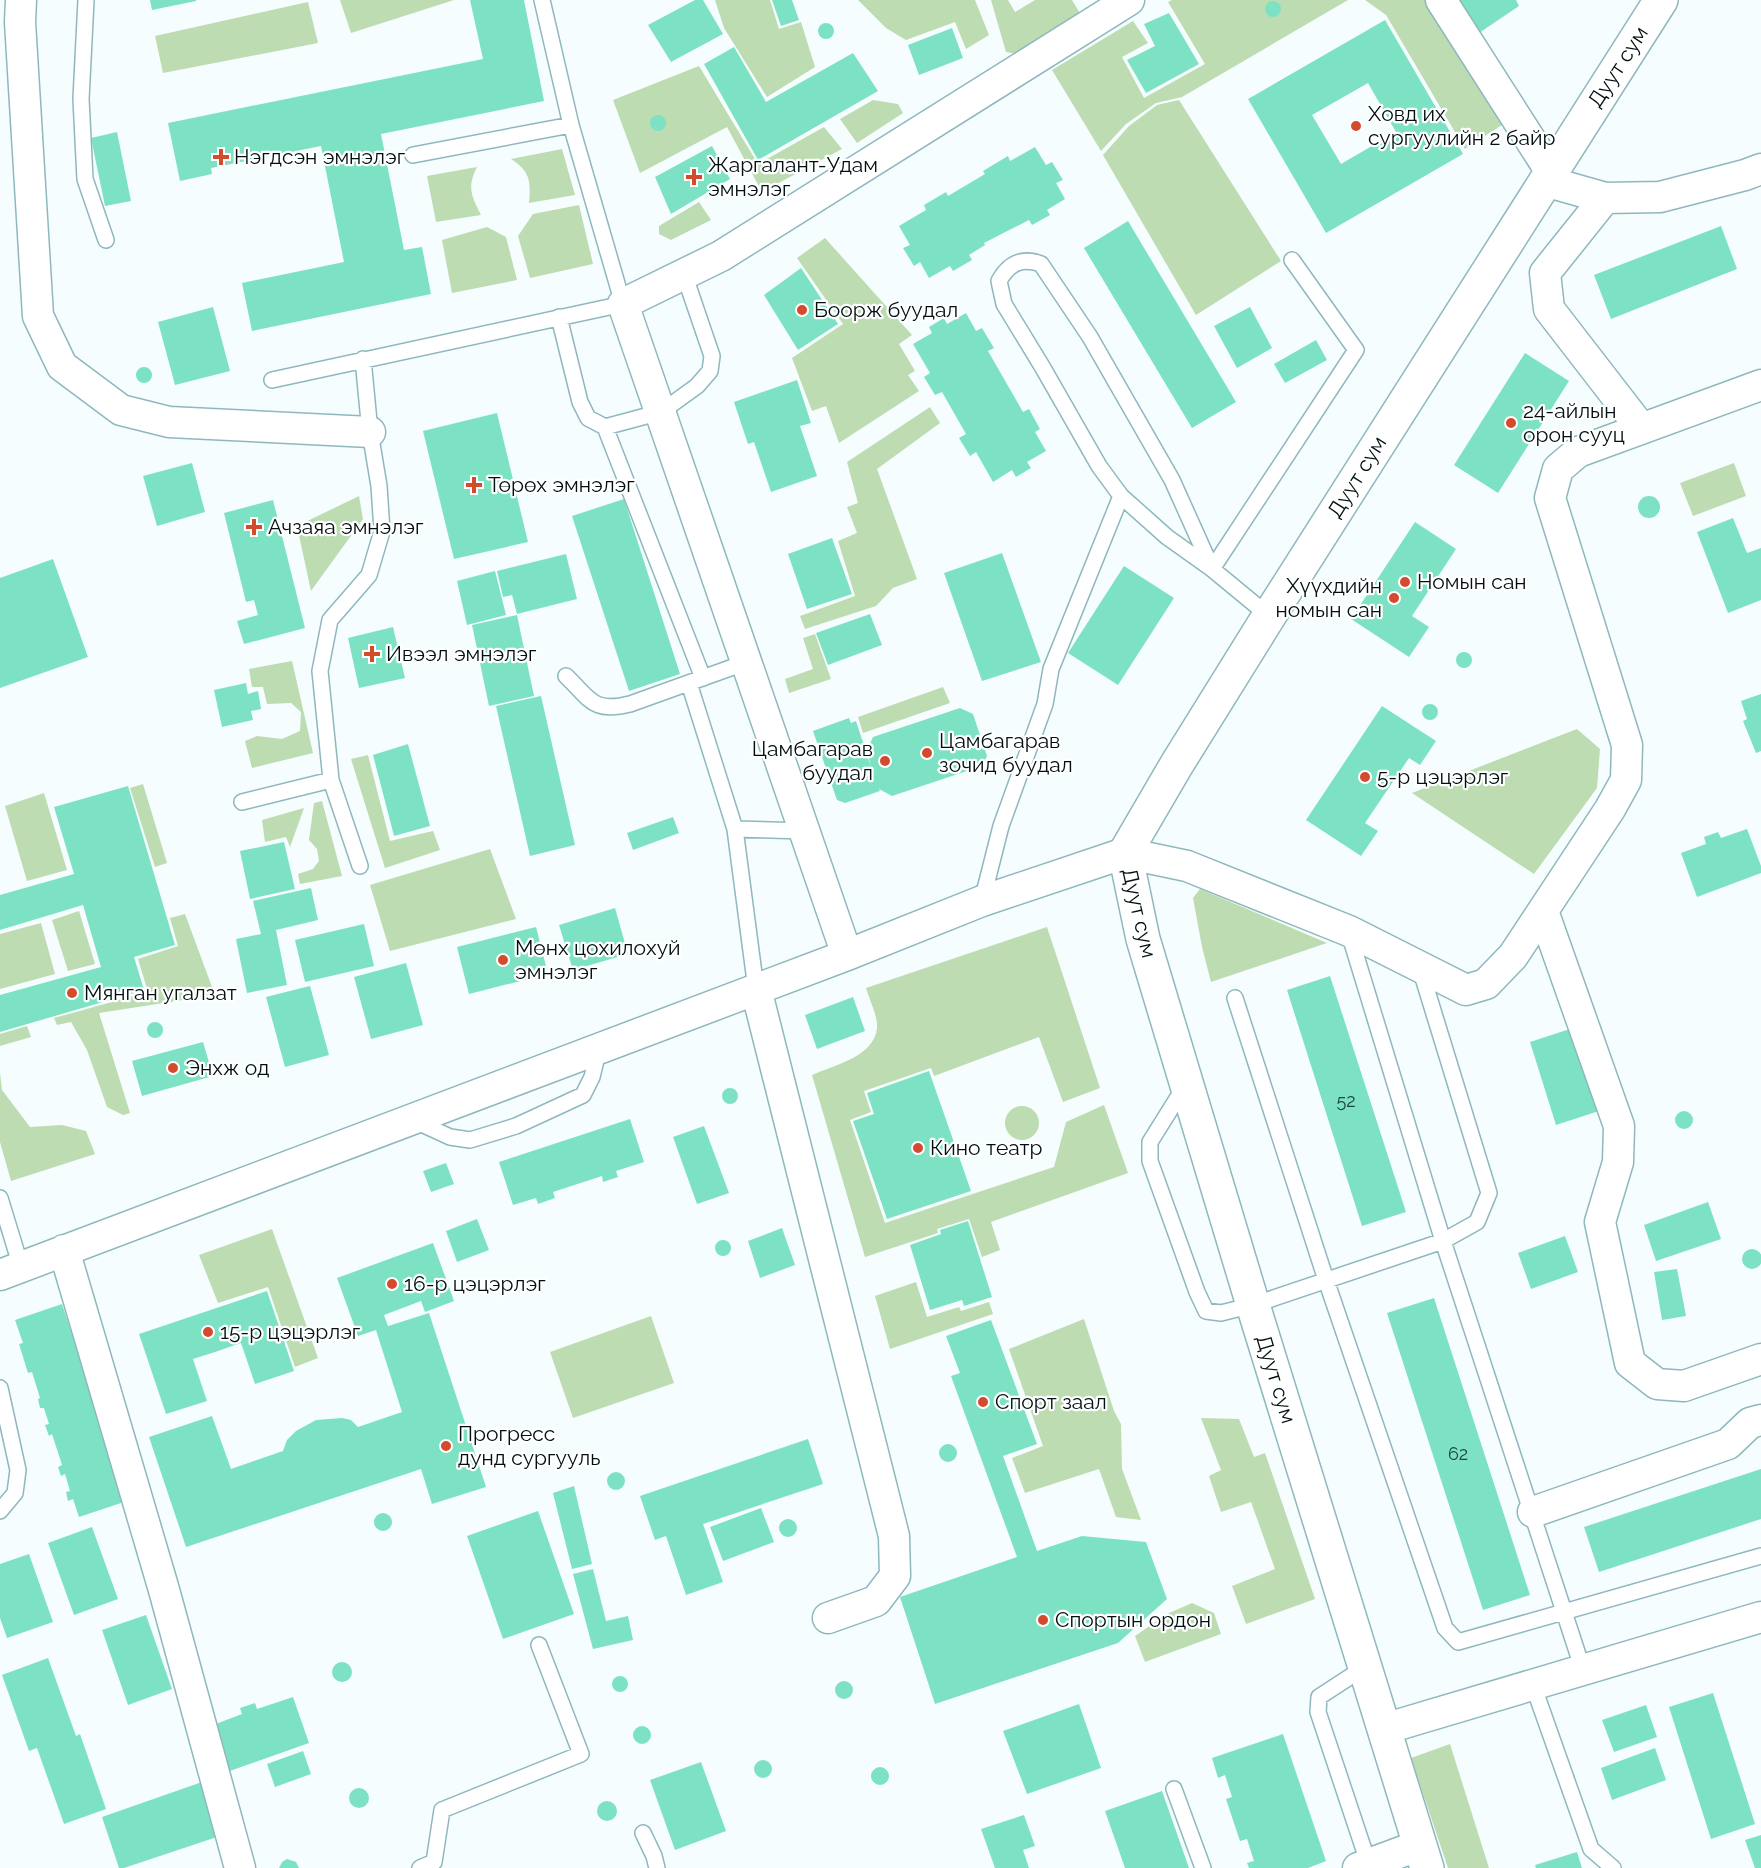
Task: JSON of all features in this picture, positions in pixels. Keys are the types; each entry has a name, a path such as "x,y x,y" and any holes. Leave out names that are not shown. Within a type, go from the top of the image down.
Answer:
{"main road":[{"name":"Дуут сум","path":"1424,1856 1186,1084 1143,939 1125,853 1269,616 1661,0"}],"street":[{"path":"21,0 20,22 38,316 62,366 121,410 169,422 370,432"},
{"path":"847,955 623,304 721,256 1129,0"},
{"path":"1441,0 1548,176 1605,198 1660,197 1761,169"},
{"path":"1605,198 1545,273 1549,309 1641,428"},
{"path":"10,1271 847,955 982,901 1125,853 1187,866 1349,931 1466,990 1486,984 1513,956 1610,809 1626,780 1627,745 1550,498 1558,470 1578,452 1761,385"},
{"path":"1543,912 1619,1126 1618,1162 1600,1222 1630,1363 1657,1384 1684,1386 1761,1359"},
{"path":"756,989 894,1536 895,1576 876,1601 828,1618"},
{"path":"64,1250 164,1590 240,1868"},
{"path":"1533,1512 1728,1444 1750,1423 1761,1420"},
{"path":"1384,1729 1761,1617"},
{"path":"1366,1867 1424,1856"}],"lane":[{"path":"86,0 81,99 85,179 106,240"},
{"path":"272,380 623,304 571,125 542,0"},
{"path":"413,155 571,125"},
{"path":"1212,569 1172,480 1090,337 1041,264 1029,260 1015,262 1004,272 999,281 1004,304 1099,466 1121,496 1167,537 1212,569 1269,616"},
{"path":"1212,569 1356,350 1292,260"},
{"path":"605,427 661,412 697,386 710,371 712,356 684,273"},
{"path":"559,317 580,402 588,418 605,427 696,681 735,829 756,989"},
{"path":"360,866 332,780 320,670 330,620 369,575 382,531 379,486 370,432 363,359"},
{"path":"982,901 1001,826 1045,704 1052,669 1121,496"},
{"path":"566,676 596,705 611,708 747,662"},
{"path":"242,802 332,780"},
{"path":"735,829 805,831"},
{"path":"1349,931 1443,1241 1583,1670"},
{"path":"1186,1084 1150,1142 1150,1161 1206,1311 1221,1314 1253,1305 1443,1241 1477,1222 1489,1193 1420,968"},
{"path":"1235,998 1326,1280 1445,1628 1458,1642 1761,1556"},
{"path":"410,1119 450,1137 470,1140 516,1126 583,1095 592,1077 599,1048"},
{"path":"0,1198 10,1271"},
{"path":"0,1388 18,1470 15,1493 0,1511"},
{"path":"420,1868 434,1862 442,1810 581,1754 539,1645"},
{"path":"1365,1667 1319,1697 1318,1712 1366,1867"},
{"path":"1533,1685 1591,1849 1613,1868"},
{"path":"1174,1789 1203,1868"},
{"path":"643,1833 657,1868"}],"green space":[{"path":"340,0 454,0 351,33"},
{"path":"715,0 770,0 779,29 801,22 815,67 767,97 724,28"},
{"path":"858,0 975,0 989,35 966,49 955,22 906,40 886,28"},
{"path":"991,0 1008,0 1015,12 1035,0 1072,0 1081,15 1017,54 1006,52"},
{"path":"1172,0 1348,0 1182,97 1156,103 1126,124 1101,151 1052,70 1133,21 1148,43 1122,57 1144,98 1205,64 1168,2"},
{"path":"1365,0 1448,0 1519,114 1465,149 1386,15"},
{"path":"308,2 318,43 163,73 155,36"},
{"path":"699,66 758,164 824,127 842,149 762,192 727,127 640,173 613,100"},
{"path":"873,100 898,104 903,113 857,143 840,119"},
{"path":"1179,100 1281,261 1196,315 1103,155 1129,126 1157,105"},
{"path":"562,149 575,195 529,203 530,189 526,172 511,159"},
{"path":"477,167 471,186 481,215 436,222 427,176"},
{"path":"699,202 711,220 671,240 659,234 659,226"},
{"path":"579,205 593,264 530,278 518,236 533,214"},
{"path":"487,227 506,237 517,280 452,293 442,240"},
{"path":"825,238 912,335 899,344 915,371 908,375 919,391 839,443 826,406 812,411 792,358 843,324 797,258"},
{"path":"930,407 940,423 877,469 917,579 893,588 876,606 805,629 800,616 855,596 838,541 857,533 847,507 858,503 847,462"},
{"path":"1734,463 1746,496 1693,516 1680,483"},
{"path":"359,496 363,519 311,591 297,526"},
{"path":"815,634 831,679 789,693 785,679 813,669 803,638"},
{"path":"292,661 313,753 252,768 245,741 257,736 282,739 300,731 301,712 291,703 267,704 263,687 252,687 249,669"},
{"path":"943,687 950,703 863,733 858,717"},
{"path":"1577,729 1600,749 1597,788 1534,874 1412,793"},
{"path":"368,755 390,841 433,831 440,850 385,868 351,759"},
{"path":"143,784 167,863 155,867 130,788"},
{"path":"44,793 67,870 27,881 5,806"},
{"path":"322,801 342,876 300,884 298,874 313,869 319,861 317,849 309,840 314,803"},
{"path":"304,808 290,847 286,837 265,842 262,820"},
{"path":"490,849 516,919 390,951 370,885"},
{"path":"1200,889 1327,943 1211,982 1193,898"},
{"path":"79,911 95,964 68,971 52,920"},
{"path":"185,914 215,995 99,1013 130,1113 123,1115 107,1107 87,1050 71,1022 57,1025 54,1018 148,992 138,959 178,946 170,918"},
{"path":"41,923 55,974 0,989 0,934"},
{"path":"1047,927 1100,1088 1063,1102 1039,1037 934,1076 931,1068 864,1091 871,1112 850,1120 885,1223 1054,1167 1066,1122 1104,1105 1128,1173 991,1222 1000,1250 982,1257 969,1219 937,1229 938,1233 865,1257 812,1075 852,1059 869,1046 874,1038 877,1028 876,1018 866,988"},
{"path":"27,1026 31,1037 0,1046 0,1034"},
{"path":"0,1073 2,1090 30,1127 62,1125 86,1131 95,1154 11,1181 0,1142"},
{"path":"1022,1106 1034,1111 1039,1123 1034,1135 1022,1140 1010,1135 1005,1123 1010,1111"},
{"path":"272,1229 318,1358 295,1367 268,1287 218,1303 199,1255"},
{"path":"916,1282 927,1317 959,1307 961,1311 989,1302 993,1314 890,1349 875,1296"},
{"path":"651,1316 674,1383 573,1418 550,1352"},
{"path":"1084,1319 1114,1411 1121,1424 1122,1469 1141,1520 1116,1517 1099,1469 1025,1493 1012,1458 1043,1446 1009,1349"},
{"path":"1201,1418 1239,1419 1254,1457 1265,1453 1315,1599 1246,1624 1232,1586 1275,1569 1251,1502 1221,1512 1209,1476 1221,1470"},
{"path":"1192,1603 1214,1613 1221,1634 1145,1662 1135,1636 1167,1614"},
{"path":"1450,1744 1489,1868 1448,1868 1411,1758"}],"building":[{"path":"150,0 196,0 196,1 152,10"},
{"name":"Нэгдсэн эмнэлэг","path":"470,0 524,0 544,101 381,134 404,250 422,247 431,294 252,331 242,283 344,262 321,146 211,168 212,174 180,181 168,123 483,59"},
{"path":"695,0 703,0 723,34 671,62 648,25"},
{"path":"772,0 792,0 799,20 781,26"},
{"path":"1460,0 1516,0 1519,6 1479,33"},
{"path":"1273,1 1279,3 1281,9 1279,15 1273,17 1267,15 1265,9 1267,3"},
{"path":"1169,13 1199,64 1146,93 1127,60 1155,46 1144,24"},
{"name":"Ховд их сургуулийн 2 байр","path":"1385,20 1463,154 1326,233 1248,99","holes":["1368,83 1396,132 1341,164 1312,115"]},
{"path":"826,23 832,25 834,31 832,37 826,39 820,37 818,31 820,25"},
{"path":"952,28 963,58 919,75 908,45"},
{"path":"734,47 766,102 853,53 878,91 758,160 704,64"},
{"path":"658,115 664,117 666,123 664,129 658,131 652,129 650,123 652,117"},
{"path":"117,132 131,201 105,206 91,138"},
{"path":"712,146 730,179 671,214 655,177"},
{"path":"1035,147 1046,165 1052,162 1063,180 1056,183 1065,199 1047,210 1050,215 1032,225 1029,220 984,243 985,245 969,255 972,260 953,271 950,266 929,278 920,262 914,266 903,248 910,245 899,226 926,210 924,205 946,192 948,196 985,174 983,171 1008,156 1010,161"},
{"path":"1128,221 1236,402 1192,428 1084,248"},
{"path":"1721,226 1737,269 1611,319 1594,275"},
{"path":"801,268 838,324 798,350 764,295"},
{"path":"213,307 230,371 175,385 158,322"},
{"path":"1250,307 1272,348 1237,368 1214,326"},
{"path":"966,313 976,331 982,328 994,348 988,351 1023,412 1029,409 1040,429 1035,432 1046,451 1027,462 1031,468 1016,477 1012,470 993,482 976,452 970,456 959,438 966,434 942,392 935,395 924,377 930,373 913,344 932,333 929,327 944,318 947,324"},
{"path":"1316,340 1327,360 1285,383 1274,364"},
{"name":"24-айлын орон сууц","path":"1525,353 1569,381 1498,493 1454,465"},
{"path":"144,367 150,369 152,375 150,381 144,383 138,381 136,375 138,369"},
{"path":"797,380 811,423 800,426 817,476 771,492 754,442 748,444 734,402"},
{"path":"497,413 528,542 454,559 423,431"},
{"path":"192,463 205,512 157,526 143,476"},
{"path":"1649,496 1657,499 1660,507 1657,515 1649,518 1641,515 1638,507 1641,499"},
{"path":"624,499 680,674 629,691 572,516"},
{"path":"273,500 305,628 244,644 237,621 258,615 254,600 246,602 224,513"},
{"path":"1733,518 1747,553 1761,548 1761,600 1728,613 1697,532"},
{"name":"Номын сан","path":"1415,522 1456,549 1412,616 1429,627 1409,657 1351,619"},
{"path":"832,538 852,594 807,609 788,554"},
{"path":"1002,553 1041,662 982,681 944,573"},
{"path":"566,554 577,599 517,614 512,595 503,597 497,571"},
{"path":"53,559 88,657 0,688 0,578"},
{"path":"1124,566 1174,598 1118,685 1068,653"},
{"path":"495,571 506,615 467,625 457,581"},
{"path":"870,614 882,645 828,665 816,633"},
{"path":"517,615 534,696 489,706 472,625"},
{"path":"393,627 405,678 359,688 348,638"},
{"path":"1464,652 1470,654 1472,660 1470,666 1464,668 1458,666 1456,660 1458,654"},
{"path":"246,683 248,694 258,691 261,709 251,711 253,720 222,727 214,690"},
{"path":"1761,694 1761,751 1756,753 1743,721 1747,719 1741,701"},
{"path":"541,696 575,845 530,856 496,706"},
{"path":"1430,704 1436,706 1438,712 1436,718 1430,720 1424,718 1422,712 1424,706"},
{"name":"5-р цэцэрлэг","path":"1382,706 1436,741 1420,765 1409,758 1365,823 1378,831 1361,856 1306,820"},
{"name":"Цамбагарав зочид буудал","path":"960,708 973,714 987,756 982,766 892,796 879,789 880,791 845,803 837,800 813,731 849,718 851,723 856,721 871,767 867,750 873,737"},
{"path":"408,744 430,826 394,836 373,755"},
{"path":"128,786 175,945 134,957 144,990 0,1032 0,995 101,967 83,905 0,930 0,895 74,874 54,807"},
{"path":"673,817 679,833 633,850 627,833"},
{"path":"1747,829 1761,866 1761,873 1697,897 1681,853 1706,844 1704,837 1718,832 1721,838"},
{"path":"284,842 295,889 250,899 240,851"},
{"path":"311,888 318,920 276,930 287,985 247,993 236,939 261,934 253,901"},
{"path":"615,908 628,954 573,970 559,925"},
{"path":"364,924 374,966 305,982 295,940"},
{"name":"Мөнх цохилохуй эмнэлэг","path":"536,927 548,974 469,994 457,947"},
{"path":"406,963 423,1025 371,1039 354,977"},
{"path":"1330,976 1406,1212 1362,1226 1287,990"},
{"path":"310,986 329,1055 285,1067 266,997"},
{"path":"853,997 865,1031 817,1049 805,1015"},
{"path":"155,1022 161,1024 163,1030 161,1036 155,1038 149,1036 147,1030 149,1024"},
{"path":"1573,1028 1599,1111 1556,1125 1530,1042"},
{"name":"Энхж од","path":"203,1042 213,1076 142,1096 132,1061"},
{"path":"929,1071 971,1191 887,1219 853,1121 874,1114 867,1093"},
{"path":"730,1088 736,1090 738,1096 736,1102 730,1104 724,1102 722,1096 724,1090"},
{"path":"1684,1111 1690,1114 1693,1120 1690,1126 1684,1129 1678,1126 1675,1120 1678,1114"},
{"path":"630,1119 644,1162 616,1171 618,1177 603,1182 602,1176 553,1192 555,1198 538,1204 536,1198 513,1205 499,1162"},
{"path":"704,1126 729,1193 697,1204 673,1137"},
{"path":"446,1163 454,1184 431,1192 423,1171"},
{"path":"1708,1202 1721,1239 1656,1261 1644,1225"},
{"path":"477,1219 489,1250 457,1262 446,1231"},
{"path":"968,1221 992,1297 964,1306 962,1300 930,1310 910,1245 941,1234 940,1230"},
{"path":"782,1228 795,1265 760,1278 748,1241"},
{"path":"1565,1236 1578,1272 1531,1289 1518,1253"},
{"path":"723,1240 731,1248 723,1256 715,1248"},
{"path":"433,1243 454,1301 425,1312 421,1301 384,1315 388,1326 382,1328 429,1313 486,1487 432,1504 421,1469 186,1547 149,1437 212,1416 231,1469 283,1451 287,1440 296,1431 316,1420 342,1418 351,1420 358,1427 402,1412 376,1330 358,1336 337,1278"},
{"path":"1748,1249 1756,1249 1762,1255 1762,1263 1756,1269 1748,1269 1742,1263 1742,1255"},
{"path":"1677,1269 1686,1316 1662,1320 1654,1272"},
{"path":"267,1291 294,1371 255,1384 241,1343 193,1359 207,1401 166,1414 139,1334"},
{"path":"1434,1298 1530,1595 1483,1610 1387,1313"},
{"path":"62,1304 127,1501 79,1517 73,1499 68,1501 66,1492 70,1491 65,1474 61,1476 58,1467 62,1465 52,1434 49,1436 45,1425 49,1424 44,1408 40,1408 38,1399 40,1398 32,1372 28,1373 19,1344 23,1343 15,1320"},
{"path":"991,1320 1037,1444 1003,1456 1037,1551 1082,1536 1146,1542 1167,1599 1118,1643 935,1704 900,1597 1017,1557 951,1376 960,1373 946,1336"},
{"path":"808,1439 823,1484 703,1524 723,1582 686,1595 666,1536 655,1540 640,1496"},
{"path":"948,1444 954,1447 957,1453 954,1459 948,1462 942,1459 939,1453 942,1447"},
{"path":"1761,1469 1761,1519 1599,1572 1584,1527"},
{"path":"616,1472 622,1475 625,1481 622,1487 616,1490 610,1487 607,1481 610,1475"},
{"path":"574,1486 592,1564 572,1569 553,1493"},
{"path":"761,1508 774,1542 723,1561 710,1527"},
{"path":"538,1511 574,1614 503,1639 467,1536"},
{"path":"383,1513 389,1516 392,1522 389,1528 383,1531 377,1528 374,1522 377,1516"},
{"path":"788,1519 794,1522 797,1528 794,1534 788,1537 782,1534 779,1528 782,1522"},
{"path":"92,1527 118,1599 74,1615 48,1543"},
{"path":"29,1554 53,1622 7,1638 0,1618 0,1564"},
{"path":"593,1569 606,1621 628,1616 633,1640 593,1649 573,1574"},
{"path":"146,1615 172,1689 128,1705 102,1630"},
{"path":"48,1658 76,1736 80,1734 106,1809 64,1824 37,1748 29,1751 2,1675"},
{"path":"342,1662 349,1665 352,1672 349,1679 342,1682 335,1679 332,1672 335,1665"},
{"path":"617,1676 623,1676 628,1684 626,1690 617,1692 612,1687 612,1681"},
{"path":"844,1681 850,1684 853,1690 850,1696 844,1699 838,1696 835,1690 838,1684"},
{"path":"1713,1693 1755,1824 1711,1839 1669,1707"},
{"path":"293,1697 309,1743 224,1773 208,1727 242,1714 240,1708 255,1703 257,1709"},
{"path":"1079,1704 1101,1768 1027,1794 1003,1731"},
{"path":"1646,1705 1657,1737 1614,1752 1602,1720"},
{"path":"642,1726 648,1729 651,1735 648,1741 642,1744 636,1741 633,1735 636,1729"},
{"path":"1283,1734 1326,1861 1308,1868 1249,1868 1247,1863 1254,1861 1247,1839 1240,1841 1226,1799 1232,1797 1225,1775 1218,1778 1212,1758"},
{"path":"1655,1748 1666,1780 1612,1800 1601,1768"},
{"path":"303,1751 311,1774 275,1787 267,1764"},
{"path":"763,1760 769,1763 772,1769 769,1775 763,1778 757,1775 754,1769 757,1763"},
{"path":"701,1762 726,1831 675,1850 650,1780"},
{"path":"880,1767 886,1770 889,1776 886,1782 880,1785 874,1782 871,1776 874,1770"},
{"path":"202,1782 220,1836 119,1868 102,1817"},
{"path":"359,1788 366,1791 369,1798 366,1805 359,1808 352,1805 349,1798 352,1791"},
{"path":"1162,1791 1189,1868 1125,1868 1105,1811"},
{"path":"607,1801 614,1804 617,1811 614,1818 607,1821 600,1818 597,1811 600,1804"},
{"path":"1024,1815 1035,1846 1023,1850 1029,1868 995,1868 981,1829"},
{"path":"1761,1835 1761,1868 1755,1868 1745,1840"},
{"path":"1577,1852 1582,1868 1536,1868 1535,1865"},
{"path":"287,1859 296,1862 299,1868 279,1868"}],"place":[{"name":"Ховд их сургуулийн 2 байр","path":"1356,126"},
{"name":"Нэгдсэн эмнэлэг","path":"221,157"},
{"name":"Жаргалант-Удам эмнэлэг","path":"694,177"},
{"name":"Боорж буудал","path":"802,310"},
{"name":"24-айлын орон сууц","path":"1511,423"},
{"name":"Төрөх эмнэлэг","path":"474,485"},
{"name":"Ачзаяа эмнэлэг","path":"254,527"},
{"name":"Номын сан","path":"1405,582"},
{"name":"Хүүхдийн номын сан","path":"1394,598"},
{"name":"Ивээл эмнэлэг","path":"372,654"},
{"name":"Цамбагарав зочид буудал","path":"927,753"},
{"name":"Цамбагарав буудал","path":"885,761"},
{"name":"5-р цэцэрлэг","path":"1365,777"},
{"name":"Мөнх цохилохуй эмнэлэг","path":"503,960"},
{"name":"Мянган угалзат","path":"72,993"},
{"name":"Энхж од","path":"173,1068"},
{"name":"Кино театр","path":"918,1148"},
{"name":"16-р цэцэрлэг","path":"392,1284"},
{"name":"15-р цэцэрлэг","path":"208,1332"},
{"name":"Спорт заал","path":"983,1402"},
{"name":"Прогресс дунд сургууль","path":"446,1446"},
{"name":"Спортын ордон","path":"1043,1620"}]}
